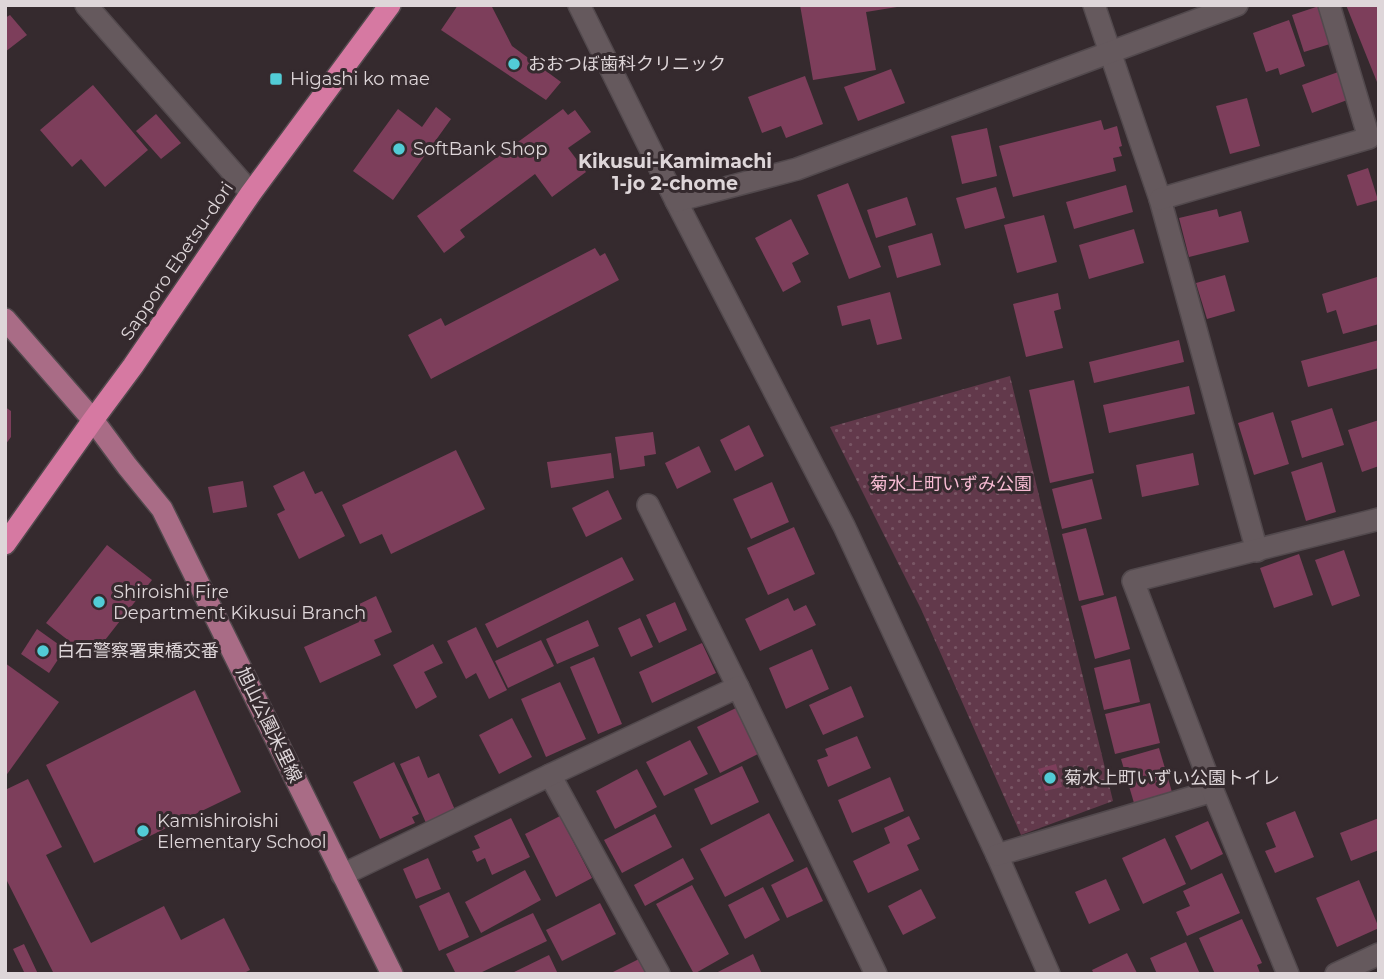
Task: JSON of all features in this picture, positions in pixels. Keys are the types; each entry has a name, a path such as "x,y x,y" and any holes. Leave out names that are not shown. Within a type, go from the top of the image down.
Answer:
{"highway":[{"name":"Sapporo Ebetsu-dori","path":"5,544 133,366 251,193 390,5"}],"main road":[{"name":"旭山公園米里線","path":"5,320 93,420 162,509 392,974"}],"street":[{"path":"86,5 251,193"},
{"path":"579,5 676,201 844,526 998,855 1049,974"},
{"path":"1094,5 1160,198 1257,551"},
{"path":"676,201 797,169 1237,5"},
{"path":"1160,198 1369,138 1329,5"},
{"path":"648,505 876,974"},
{"path":"1288,974 1213,791 1133,581 1379,519"},
{"path":"342,874 738,687"},
{"path":"550,775 659,974"},
{"path":"998,855 1213,791"},
{"path":"1336,974 1379,954"}],"green space":[{"name":"菊水上町いずみ公園","path":"1010,376 1113,801 1021,835 921,609 830,427"}],"building":[{"name":"おおつぼ歯科クリニック","path":"458,5 491,5 512,46 561,82 546,100 441,30"},
{"path":"800,5 897,5 866,12 876,70 813,80"},
{"path":"1346,5 1379,5 1379,87"},
{"path":"1319,6 1330,44 1304,52 1292,15"},
{"path":"10,15 27,35 5,52 5,18"},
{"path":"1289,20 1305,66 1280,75 1278,68 1266,72 1253,33"},
{"path":"891,69 905,103 858,121 844,87"},
{"path":"1341,71 1350,99 1312,113 1302,85"},
{"path":"805,76 823,124 786,138 781,126 762,133 748,97"},
{"path":"93,85 148,150 105,187 81,159 72,167 40,130"},
{"path":"1247,98 1260,146 1230,154 1216,106"},
{"name":"SoftBank Shop","path":"436,107 451,119 393,200 353,171 398,109 422,127"},
{"path":"563,109 568,115 575,110 591,132 568,148 586,172 552,197 535,174 460,230 465,237 444,253 417,216"},
{"path":"156,114 181,143 161,159 136,131"},
{"path":"1101,120 1104,130 1117,126 1122,156 1113,158 1116,171 1013,197 999,146"},
{"path":"987,128 997,176 962,184 951,136"},
{"path":"1368,168 1378,200 1357,206 1347,175"},
{"path":"848,183 881,267 849,279 817,195"},
{"path":"1126,185 1133,212 1074,229 1066,202"},
{"path":"996,187 1005,218 965,229 956,198"},
{"path":"907,197 916,225 876,238 867,210"},
{"path":"1217,209 1219,217 1241,211 1249,242 1189,257 1179,218"},
{"path":"1044,215 1057,262 1017,273 1004,225"},
{"path":"791,219 809,254 792,263 801,282 783,292 755,238"},
{"path":"1134,229 1144,263 1089,279 1079,245"},
{"path":"932,233 941,265 897,278 888,246"},
{"path":"595,248 600,256 605,253 619,280 431,379 408,335 441,318 445,326"},
{"path":"1225,275 1235,311 1207,319 1196,283"},
{"path":"1377,277 1379,324 1343,334 1336,310 1327,313 1322,294"},
{"path":"890,292 902,339 877,345 870,319 842,326 837,306"},
{"path":"1058,293 1061,309 1054,311 1063,348 1026,357 1013,304"},
{"path":"1179,340 1184,362 1094,383 1089,362"},
{"path":"1379,340 1379,368 1308,387 1301,361"},
{"path":"1074,380 1094,473 1050,483 1029,390"},
{"path":"1189,386 1195,414 1109,433 1103,405"},
{"path":"5,407 11,411 11,437 5,445"},
{"path":"1332,408 1344,445 1302,458 1291,421"},
{"path":"1273,412 1289,464 1254,475 1238,423"},
{"path":"1379,420 1379,466 1362,472 1348,430"},
{"path":"749,425 764,456 735,471 720,440"},
{"path":"653,432 656,454 644,456 645,466 620,470 615,437"},
{"path":"699,446 711,472 677,489 665,463"},
{"path":"456,450 485,509 391,554 382,534 360,544 342,505"},
{"path":"611,453 614,478 551,488 547,462"},
{"path":"1193,453 1199,485 1142,497 1136,465"},
{"path":"1322,462 1336,512 1306,521 1291,472"},
{"path":"304,471 315,494 322,491 345,536 299,559 277,514 285,510 273,486"},
{"path":"1092,479 1102,519 1062,529 1052,489"},
{"path":"243,481 247,507 213,513 208,487"},
{"path":"772,482 789,522 751,539 733,499"},
{"path":"608,490 622,519 586,537 572,508"},
{"path":"794,527 815,574 768,595 747,548"},
{"path":"1086,528 1104,595 1079,601 1062,534"},
{"name":"Shiroishi Fire Department Kikusui Branch","path":"107,545 152,580 91,658 46,623"},
{"path":"1344,550 1360,596 1332,606 1315,560"},
{"path":"1299,554 1313,595 1274,608 1260,568"},
{"path":"622,557 634,580 497,648 485,624"},
{"path":"376,596 392,632 374,640 381,655 320,683 304,647 359,622 353,607"},
{"path":"1116,596 1130,649 1095,659 1081,606"},
{"path":"788,598 794,611 806,605 816,625 760,651 745,619"},
{"path":"675,602 687,630 659,643 646,615"},
{"path":"640,618 653,647 631,657 618,628"},
{"path":"588,620 599,646 557,664 546,639"},
{"path":"476,627 507,690 489,699 476,673 466,679 447,641"},
{"name":"白石警察署東橋交番","path":"37,629 65,649 49,673 21,654"},
{"path":"541,640 554,666 508,688 495,661"},
{"path":"702,643 716,673 652,703 639,672"},
{"path":"433,644 443,663 424,672 437,697 416,709 393,665"},
{"path":"812,649 829,689 786,709 769,668"},
{"path":"594,657 622,724 598,734 570,667"},
{"path":"1130,659 1140,702 1104,710 1094,668"},
{"path":"5,663 59,702 5,777"},
{"path":"560,682 586,739 546,757 521,699"},
{"path":"851,686 864,717 823,735 809,705"},
{"path":"195,690 241,792 94,863 46,765"},
{"path":"1150,703 1160,743 1115,754 1105,714"},
{"path":"736,708 758,754 720,773 697,727"},
{"path":"512,718 532,757 499,774 479,735"},
{"path":"857,736 871,768 828,787 817,760 828,756 825,749"},
{"path":"690,740 708,774 664,796 646,762"},
{"path":"1159,748 1172,792 1134,803 1121,759"},
{"path":"419,756 428,778 439,773 455,810 426,823 400,764"},
{"path":"394,762 419,814 412,817 415,823 380,839 353,782"},
{"name":"菊水上町いずい公園トイレ","path":"1056,764 1062,787 1045,791 1038,769"},
{"path":"742,766 759,802 711,825 694,789"},
{"path":"637,769 657,807 615,829 596,791"},
{"path":"890,777 904,811 852,833 838,800"},
{"path":"28,779 62,847 46,855 91,943 164,906 181,940 224,918 250,970 242,974 54,974 5,877 5,790"},
{"path":"1295,811 1314,857 1275,873 1265,851 1276,847 1266,823"},
{"path":"769,813 794,861 725,897 700,849"},
{"path":"655,814 672,847 622,873 604,840"},
{"path":"560,816 592,878 556,897 525,834"},
{"path":"909,816 920,839 907,845 919,870 868,893 853,861 890,843 884,828"},
{"path":"511,818 530,857 492,875 485,858 477,862 472,851 480,848 474,836"},
{"path":"1379,818 1379,850 1351,861 1340,833"},
{"path":"1208,821 1223,854 1191,870 1175,836"},
{"path":"1165,838 1186,884 1143,904 1122,858"},
{"path":"428,858 441,889 416,899 403,869"},
{"path":"683,858 694,879 645,906 634,885"},
{"path":"807,867 823,901 787,918 771,885"},
{"path":"525,870 541,900 481,933 465,902"},
{"path":"1222,873 1240,913 1187,936 1176,912 1190,906 1183,891"},
{"path":"1106,879 1120,910 1089,924 1075,892"},
{"path":"1359,880 1379,928 1337,947 1316,898"},
{"path":"692,885 729,954 694,974 656,904"},
{"path":"763,887 780,920 745,939 728,905"},
{"path":"921,889 936,918 903,935 888,906"},
{"path":"449,892 469,937 439,951 419,906"},
{"path":"600,903 616,934 562,961 546,930"},
{"path":"533,913 547,941 478,974 456,974 446,954"},
{"path":"1242,919 1262,963 1257,965 1260,973 1215,974 1199,938"},
{"path":"1186,942 1200,974 1157,974 1150,958"},
{"path":"24,944 38,974 25,974 13,949"},
{"path":"1127,953 1137,973 1094,974 1092,970"},
{"path":"753,954 762,974 714,974"},
{"path":"549,955 558,974 510,974"},
{"path":"639,959 647,974 609,974"}],"place":[{"name":"おおつぼ歯科クリニック","path":"514,64"},
{"name":"Higashi ko mae","path":"276,79"},
{"name":"SoftBank Shop","path":"399,149"},
{"name":"Shiroishi Fire Department Kikusui Branch","path":"99,602"},
{"name":"白石警察署東橋交番","path":"43,651"},
{"name":"菊水上町いずい公園トイレ","path":"1050,778"},
{"name":"Kamishiroishi Elementary School","path":"143,831"}],"district":[{"name":"Kikusui-Kamimachi 1-jo 2-chome","path":"675,172"}]}
